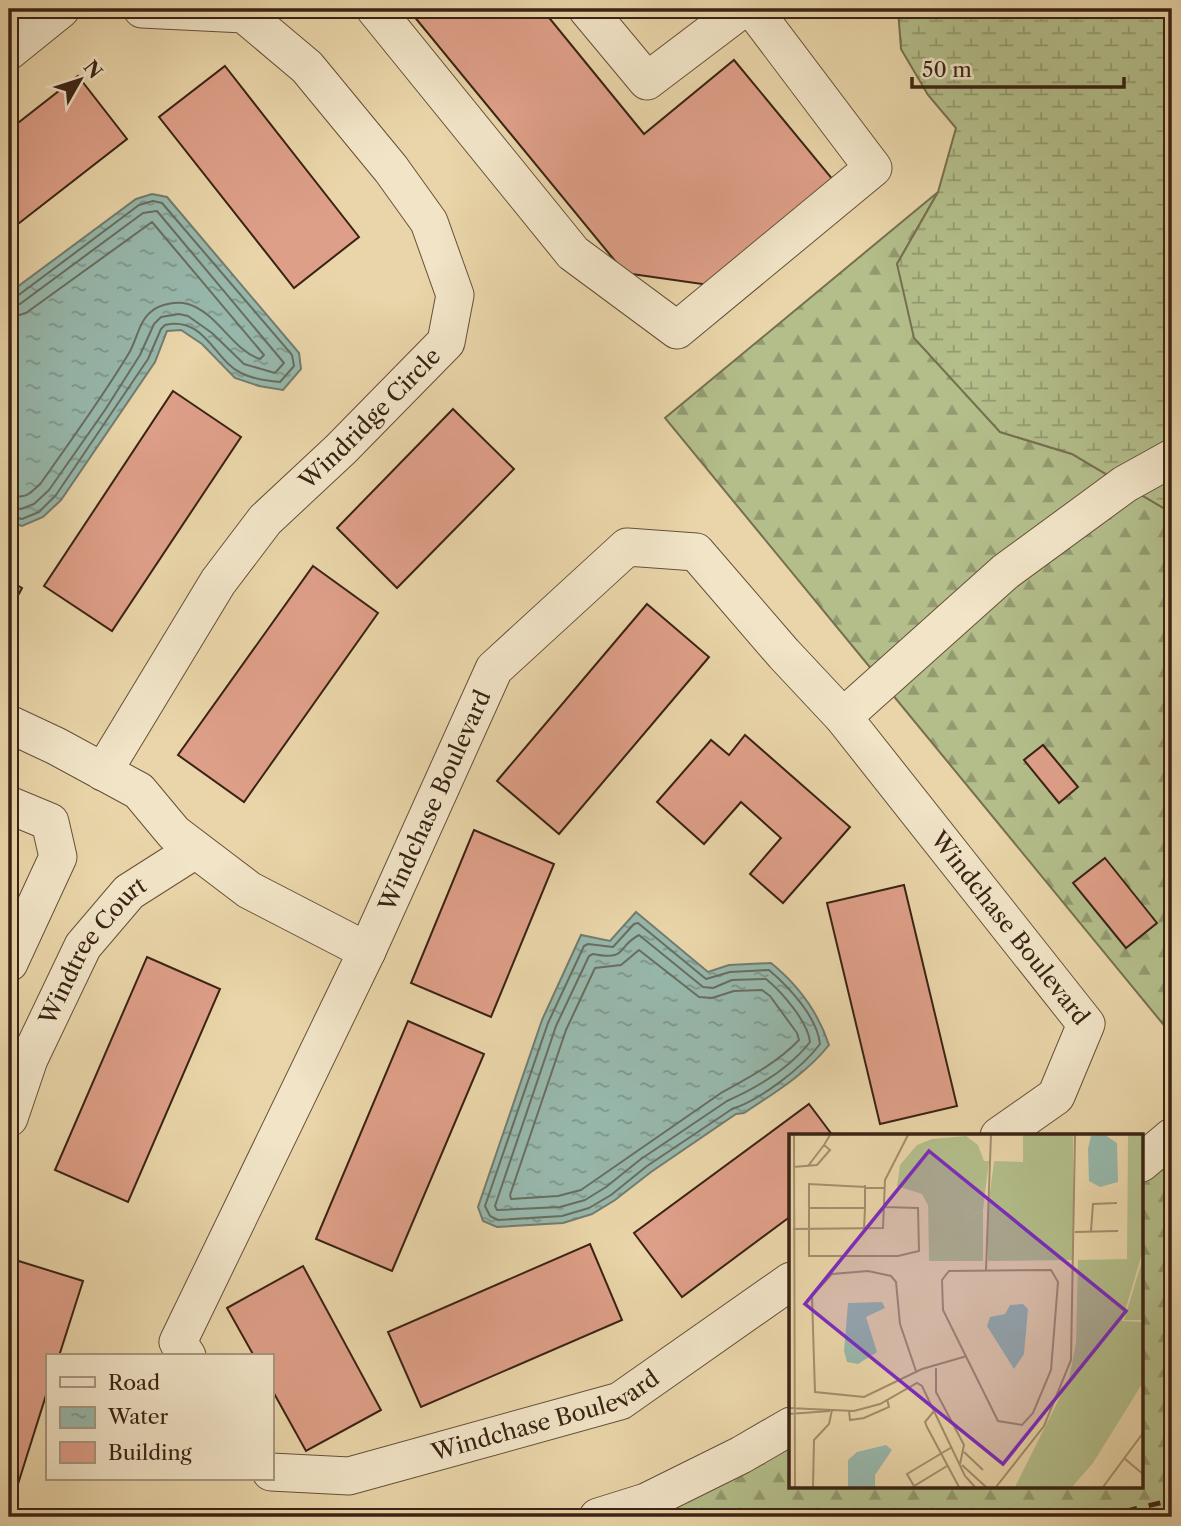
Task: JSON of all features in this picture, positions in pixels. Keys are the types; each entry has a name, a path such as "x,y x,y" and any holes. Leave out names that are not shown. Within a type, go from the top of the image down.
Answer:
{"street":[{"path":"9,51 61,9"},
{"name":"Windridge Circle","path":"103,772 218,582 265,520 341,449 446,342 455,295 429,222 391,169 307,68 244,14 142,9"},
{"path":"375,9 573,253 677,330 873,167 753,9"},
{"path":"587,9 647,81 742,9"},
{"path":"843,717 1005,572 1125,484 1172,458"},
{"name":"Windchase Boulevard","path":"186,1354 178,1342 367,951 494,669 627,547 696,552 784,654 843,717 1086,1024 1056,1096 1002,1134"},
{"path":"9,724 139,791 174,833 248,890 367,951"},
{"path":"9,805 50,822 58,857 9,963"},
{"name":"Windtree Court","path":"9,1118 29,1059 83,946 129,892 195,850"},
{"path":"1142,1162 1172,1138"},
{"name":"Windchase Boulevard","path":"273,1472 349,1476 620,1401 789,1282"},
{"path":"598,1517 646,1502 741,1455 789,1427"}],"green space":[{"path":"898,9 1172,9 1172,442 1111,477 1072,454 1000,432 914,338 897,264 938,192 956,128 928,95 901,49"},
{"path":"938,192 897,264 1000,432 1072,454 1111,477 873,671 665,418"},
{"path":"1172,474 1172,513 1138,493"},
{"path":"1138,493 1172,513 1172,1035 892,694 1014,583"},
{"path":"1172,1156 1172,1517 647,1517 789,1444 789,1488 1142,1488 1142,1181"}],"water":[{"path":"152,194 167,197 299,353 301,369 283,390 259,386 235,378 202,344 181,330 167,331 155,362 61,500 43,517 22,526 9,522 9,293 136,199"},
{"path":"636,912 708,972 729,965 771,963 806,1000 829,1045 800,1074 778,1090 744,1113 736,1114 592,1214 563,1223 497,1227 483,1221 478,1207 542,1020 581,935 610,941"}],"building":[{"path":"408,9 542,9 644,134 734,60 834,181 709,285 625,273"},
{"path":"225,66 359,237 294,288 159,117"},
{"path":"78,76 127,139 9,231 9,130"},
{"path":"173,391 241,437 112,631 44,586"},
{"path":"453,409 514,469 397,588 337,528"},
{"path":"313,566 378,613 244,802 178,755"},
{"path":"9,580 22,588 9,612"},
{"path":"647,604 709,657 559,834 497,781"},
{"path":"745,735 850,827 783,903 750,874 781,838 741,802 704,844 657,802 711,740 729,755"},
{"path":"1043,745 1078,787 1059,803 1024,760"},
{"path":"474,830 554,864 491,1017 411,983"},
{"path":"1105,858 1157,923 1126,948 1073,883"},
{"path":"904,885 957,1106 880,1124 827,903"},
{"path":"147,957 220,989 128,1202 55,1170"},
{"path":"408,1021 484,1054 392,1271 316,1239"},
{"path":"809,1104 832,1134 789,1134 789,1217 682,1297 634,1233"},
{"path":"590,1244 622,1320 421,1407 388,1332"},
{"path":"9,1258 83,1281 60,1354 46,1354 46,1395 12,1503 9,1502"},
{"path":"303,1266 381,1410 306,1451 273,1392 273,1354 253,1354 227,1308"}],"railway":[{"path":"1102,1517 1172,1500"}]}
